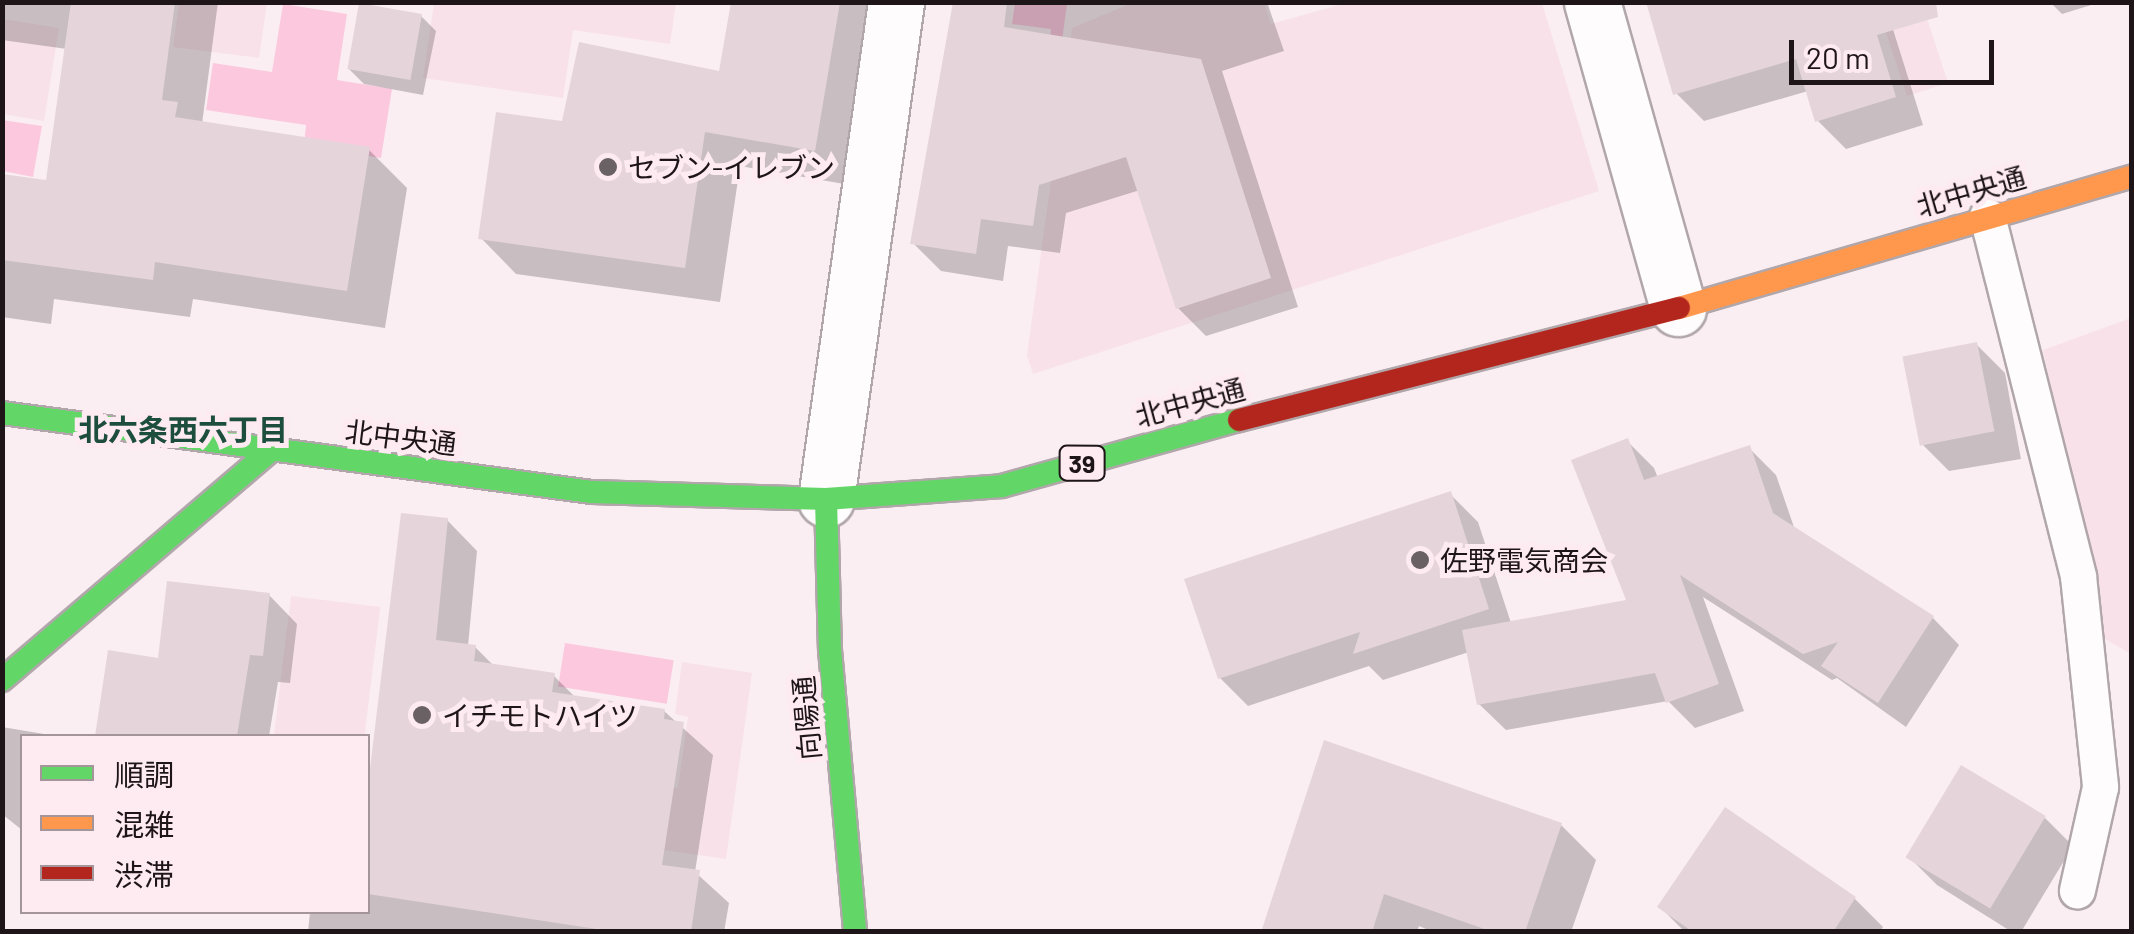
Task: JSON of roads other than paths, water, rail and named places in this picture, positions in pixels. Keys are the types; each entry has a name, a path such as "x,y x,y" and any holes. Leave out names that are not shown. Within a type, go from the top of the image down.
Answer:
{"main road":[{"name":"北中央通","path":"2,413 592,492 826,500 1002,486 1190,432 1678,308 2132,176"},
{"path":"2,680 270,451"},
{"name":"向陽通","path":"826,500 830,650 855,932"}],"street":[{"path":"826,500 896,2"},
{"path":"1592,2 1678,308"}],"lane":[{"path":"1987,216 2078,576 2100,787 2077,890"}],"place":[{"name":"セブン-イレブン","path":"608,167"},
{"name":"佐野電気商会","path":"1420,560"},
{"name":"イチモトハイツ","path":"422,715"}],"district":[{"name":"北六条西六丁目","path":"183,429"}]}
